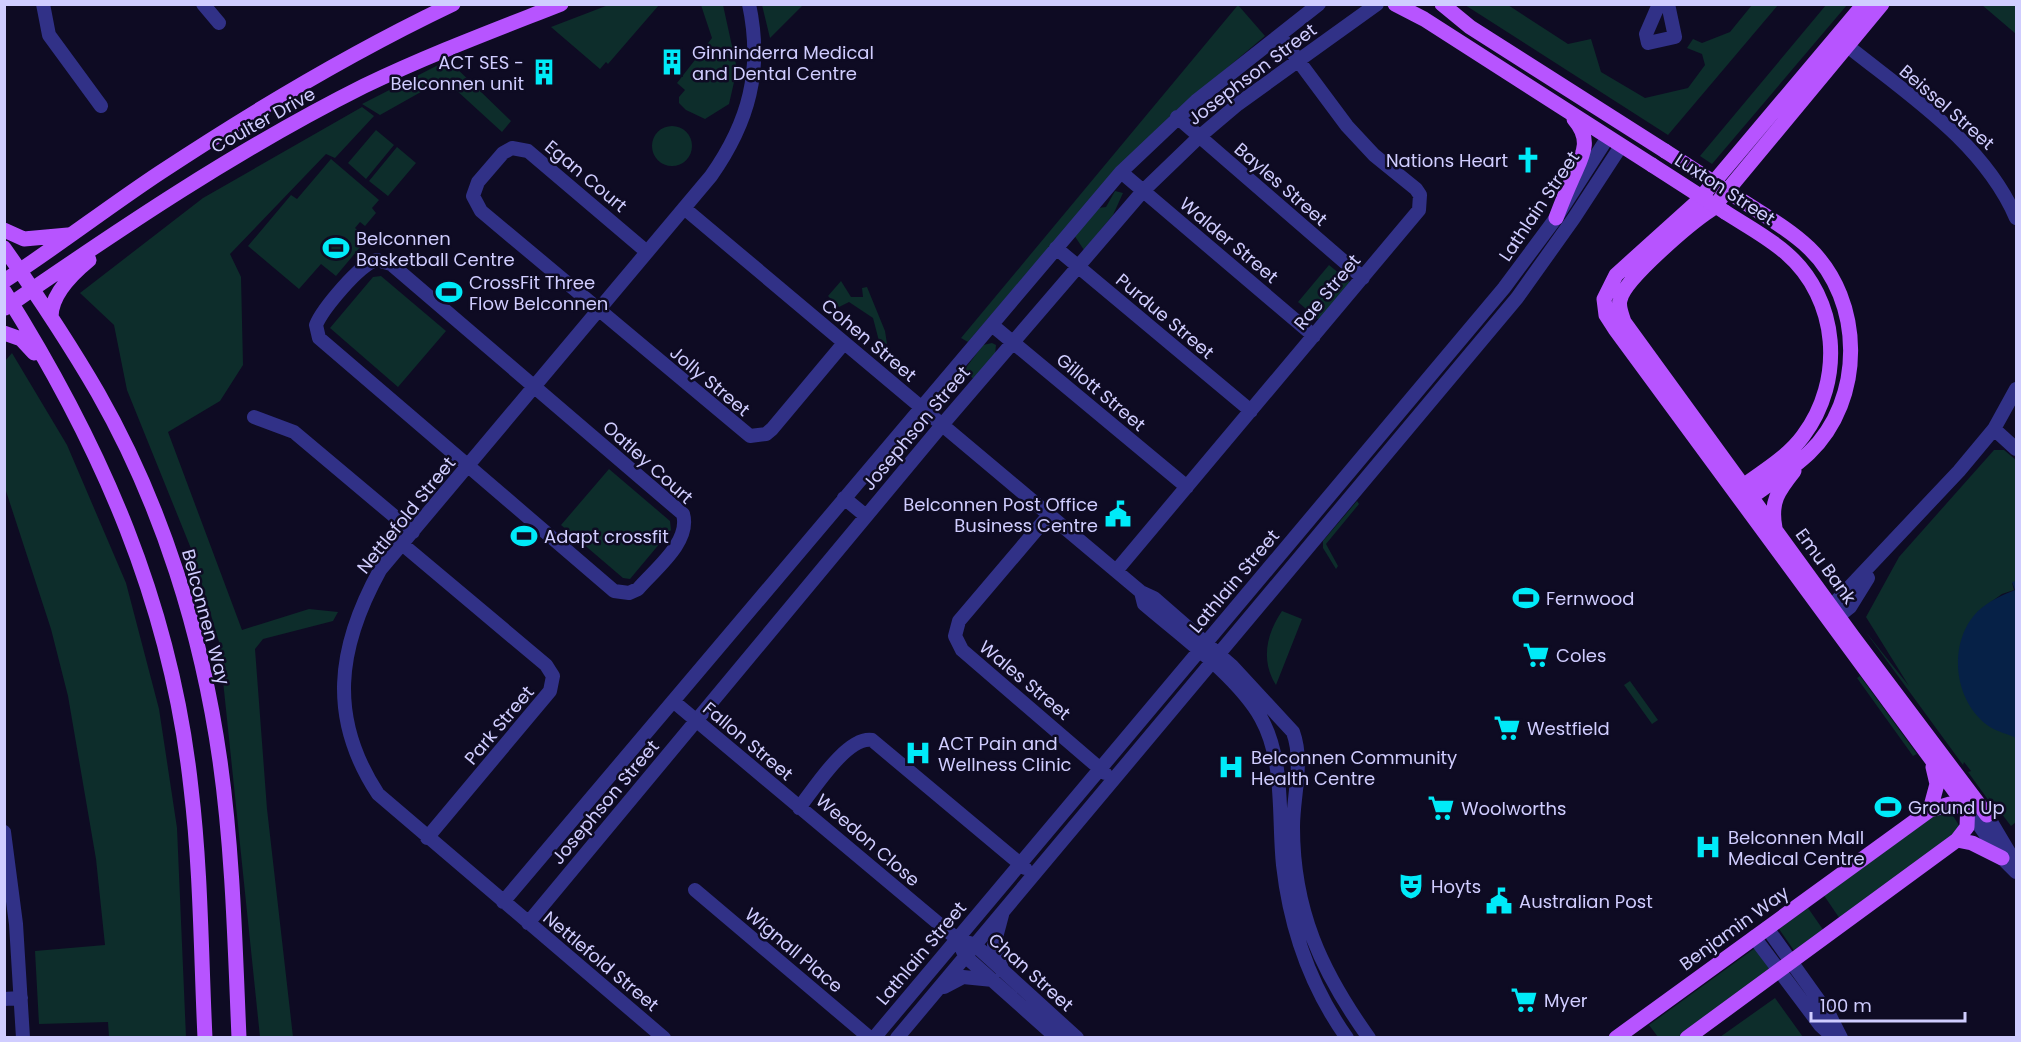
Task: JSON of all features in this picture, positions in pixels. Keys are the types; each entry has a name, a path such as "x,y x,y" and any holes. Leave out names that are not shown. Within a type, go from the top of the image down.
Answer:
{"main road":[{"name":"Coulter Drive","path":"4,281 242,120 331,67 453,4"},
{"name":"Coulter Drive","path":"7,301 32,289 191,182 364,87 438,53 561,4"},
{"name":"Luxton Street","path":"1395,4 1424,19 1725,212 1786,252 1802,270 1817,293 1825,312 1832,348 1828,386 1815,418 1790,450 1743,495"},
{"name":"Luxton Street","path":"1442,4 1470,27 1795,236 1810,249 1832,279 1846,312 1851,347 1848,380 1835,416 1809,453 1743,495"},
{"path":"1841,41 1864,4"},
{"path":"1841,41 1882,4"},
{"name":"Emu Bank","path":"1841,41 1712,209 1696,219 1626,286 1619,300 1624,322 1743,495 1776,530 1933,764 1968,809"},
{"name":"Emu Bank","path":"1841,41 1698,201 1616,275 1605,293 1604,306 1606,315 1615,329 1743,495 1831,615 1987,815"},
{"path":"1545,98 1573,117 1582,129 1585,141 1582,160 1556,218"},
{"path":"1614,142 1625,126"},
{"path":"51,317 53,302 79,268 164,208 191,182"},
{"path":"4,230 24,239 71,234"},
{"name":"Belconnen Way","path":"4,248 51,317 98,393 146,493 192,627 211,710 228,831 239,1038"},
{"path":"7,301 70,404 96,454 133,542 158,623 177,703 191,786 205,1038"},
{"path":"4,333 26,344 70,404"},
{"path":"1776,530 1772,512 1778,493 1809,453"},
{"path":"1930,810 1937,784 1933,764"},
{"path":"1687,1038 1958,840 1967,827 1968,791"},
{"name":"Benjamin Way","path":"1616,1038 1930,810 1950,804 1987,815"},
{"path":"1958,840 1972,843 2002,858"}],"street":[{"path":"43,4 49,35 101,106"},
{"path":"203,4 219,23"},
{"name":"Nettlefold Street","path":"664,1038 387,804 363,771 348,733 344,705 345,662 356,619 380,570 684,208 727,153 746,112 756,53 748,4"},
{"name":"Josephson Street","path":"504,902 1121,172 1177,117 1319,4"},
{"name":"Josephson Street","path":"528,923 942,425 1143,190 1238,104 1377,4"},
{"path":"1659,4 1646,34 1648,43 1675,37 1668,4"},
{"name":"Rae Street","path":"1116,571 1419,210 1420,195 1347,126 1280,36"},
{"name":"Beissel Street","path":"1841,41 1966,143 1993,174 2016,218"},
{"name":"Bayles Street","path":"1177,117 1363,278"},
{"name":"Lathlain Street","path":"872,1038 1504,288 1614,142"},
{"name":"Lathlain Street","path":"897,1038 1517,298 1574,218 1614,142"},
{"name":"Egan Court","path":"598,310 481,211 473,196 480,180 503,153 512,148 528,151 647,252"},
{"name":"Walder Street","path":"1121,172 1314,336"},
{"name":"Cohen Street","path":"684,208 1116,571 1142,592 1154,598 1202,647 1293,732 1297,746 1293,842 1300,898 1311,939 1329,978 1369,1038"},
{"name":"Purdue Street","path":"1056,248 1251,411"},
{"name":"Oatley Court","path":"382,260 391,264 535,386 683,514 686,524 681,539 638,589 629,593 619,593 325,345 316,330 321,315 363,266 372,261 382,260"},
{"name":"Jolly Street","path":"598,310 750,436 766,434 772,429 844,343"},
{"name":"Gillott Street","path":"992,326 1187,487"},
{"path":"1831,615 1885,550 1959,471 1994,429 2016,388"},
{"path":"254,417 294,432 412,532"},
{"path":"1994,429 2016,449"},
{"path":"844,498 866,516"},
{"name":"Wales Street","path":"1049,514 959,621 954,636 962,650 1101,767 1112,781"},
{"name":"Park Street","path":"402,544 546,665 553,676 550,691 428,838"},
{"name":"Cohen Street","path":"1215,659 1252,704 1270,737 1281,800 1283,862 1288,901 1299,945 1312,979 1347,1038"},
{"name":"Fallon Street","path":"673,701 799,808"},
{"name":"Weedon Close","path":"957,939 799,808 849,747 864,739 872,740 1033,875"},
{"name":"Emu Bank","path":"1968,809 2002,858 2016,872"},
{"name":"Emu Bank","path":"1987,815 2016,864"},
{"path":"4,832 23,1038"},
{"name":"Wignall Place","path":"695,890 872,1038"},
{"path":"936,990 963,976 997,975 994,945 1003,910"},
{"path":"1761,933 1785,966 1820,1025 1834,1038"},
{"name":"Chan Street","path":"957,939 975,945 997,975 1058,1038"},
{"name":"Chan Street","path":"957,939 965,956 997,975 1077,1038"},
{"path":"1785,966 1830,1016 1841,1038"},
{"path":"4,999 21,998"}],"green space":[{"path":"611,4 659,5 608,64 606,62 600,69 551,27"},
{"path":"762,4 803,5 770,38"},
{"path":"701,5 723,5 737,69 729,104 705,119 686,110 679,103 679,97 685,90 677,83 712,38"},
{"path":"1238,5 1265,36 1171,115 1050,246 968,342 961,338"},
{"path":"1465,5 1508,5 1568,44 1591,39 1601,72 1645,98 1688,88 1705,65 1702,54 1687,48 1693,39 1702,43 1730,32 1752,5 1778,5 1668,135"},
{"path":"1826,5 1847,5 1712,164 1700,156"},
{"path":"1982,5 2016,5 2016,34"},
{"path":"448,60 511,121 502,132 444,79 380,115 362,104"},
{"path":"362,107 374,116 335,158 326,154 230,254 241,277 243,365 220,401 168,432 242,630 309,609 338,612 333,621 263,639 255,649 267,809 293,1037 260,1037 219,642 192,551 127,390 114,325 80,293 203,198"},
{"path":"672,126 680,127 686,132 691,138 691,154 686,160 680,165 672,166 664,165 658,160 653,154 652,146 653,138 658,132 664,127"},
{"path":"376,130 394,145 366,179 348,163"},
{"path":"397,147 416,163 388,196 369,181"},
{"path":"331,159 379,200 372,208 376,213 365,226 360,222 355,228 367,239 336,276 321,264 299,289 248,246 291,195 297,199"},
{"path":"1115,191 1123,193 1113,215 1084,250 1074,235 1098,208 1106,207"},
{"path":"1329,265 1351,283 1319,320 1298,302"},
{"path":"381,276 446,331 398,387 330,328 373,277"},
{"path":"841,281 851,297 863,297 862,288 867,287 885,331 887,344 879,341 873,318 849,302 839,307 828,296"},
{"path":"992,343 996,345 995,355 974,380 965,369 983,345"},
{"path":"12,353 67,445 126,583 159,709 177,828 186,1037 109,1037 108,1022 39,1024 35,951 105,945 96,859 68,696 51,629 5,488 5,361"},
{"path":"1994,450 2004,450 2016,460 2016,582 2012,583 2014,590 2002,594 1981,609 2016,736 2016,822 2011,826 1988,796 1999,815 1968,772 1971,771 1964,762 1963,765 1865,631 1909,686 1866,617 1899,557"},
{"path":"609,469 670,521 671,530 630,579 623,578 561,525"},
{"path":"1357,501 1359,504 1326,544 1338,566 1336,569 1323,548 1323,541"},
{"path":"1282,611 1302,619 1276,685 1268,666 1267,647 1272,628"},
{"path":"1860,676 1917,754 1913,756 1857,678"},
{"path":"1630,681 1658,720 1652,724 1624,685"},
{"path":"1950,811 1960,827 1948,841 1840,919 1823,894 1933,816"},
{"path":"1808,908 1824,931 1795,952 1779,929"},
{"path":"1755,948 1771,970 1678,1037 1658,1037 1649,1025"},
{"path":"1775,998 1803,1037 1720,1037"}],"water":[{"path":"2016,581 2016,738 1990,727 1968,703 1958,671 1958,655 1968,624 1978,611 2015,590 2012,582"}],"place":[{"name":"Ginninderra Medical and Dental Centre","path":"672,62"},
{"name":"ACT SES - Belconnen unit","path":"544,72"},
{"name":"Nations Heart","path":"1528,160"},
{"name":"Belconnen Basketball Centre","path":"336,248"},
{"name":"CrossFit Three Flow Belconnen","path":"449,292"},
{"name":"Belconnen Post Office Business Centre","path":"1118,514"},
{"name":"Adapt crossfit","path":"524,536"},
{"name":"Fernwood","path":"1526,598"},
{"name":"Coles","path":"1536,655"},
{"name":"Westfield","path":"1507,728"},
{"name":"ACT Pain and Wellness Clinic","path":"918,753"},
{"name":"Belconnen Community Health Centre","path":"1231,767"},
{"name":"Ground Up","path":"1888,807"},
{"name":"Woolworths","path":"1441,808"},
{"name":"Belconnen Mall Medical Centre","path":"1708,847"},
{"name":"Hoyts","path":"1411,886"},
{"name":"Australian Post","path":"1499,901"},
{"name":"Myer","path":"1524,1000"}]}
